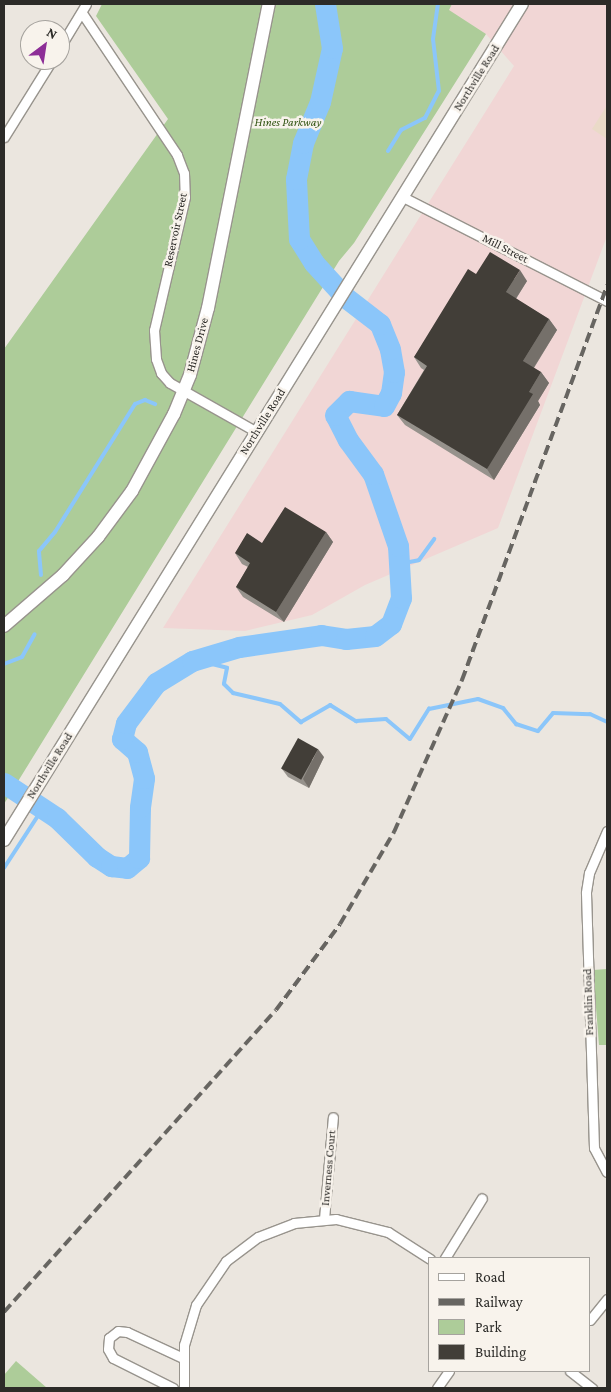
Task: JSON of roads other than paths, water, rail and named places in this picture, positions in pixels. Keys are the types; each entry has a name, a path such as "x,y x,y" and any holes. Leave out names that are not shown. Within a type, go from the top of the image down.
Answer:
{"street":[{"path":"70,31 86,4"},
{"name":"Hines Drive","path":"4,626 63,575 116,514 161,441 184,390 208,308 269,4"},
{"name":"Northville Road","path":"4,840 522,4"},
{"name":"Reservoir Street","path":"82,13 177,156 184,172 185,197 153,342 161,373 170,383 257,432"},
{"path":"4,137 46,70"},
{"name":"Mill Street","path":"403,197 607,301"},
{"name":"Franklin Road","path":"607,831 589,873 586,893 594,1148 607,1172"},
{"name":"Inverness Court","path":"324,1218 333,1117"},
{"path":"446,1257 482,1198"},
{"path":"184,1388 183,1358 196,1305 226,1262 269,1232 294,1223 324,1218 358,1222 388,1232 428,1258"},
{"path":"591,1319 607,1299"},
{"path":"173,1388 113,1358 108,1349 109,1338 118,1331 127,1332 183,1358"},
{"path":"437,1388 448,1372"},
{"path":"571,1372 592,1388"}],"waterway":[{"path":"4,783 57,818 97,857 111,866 127,868 139,858 140,807 144,778 137,752 122,739 126,723 156,683 192,661 239,647 321,635 346,639 375,636 391,624 401,598 398,546 373,474 348,440 335,415 349,401 384,406 391,393 394,372 390,349 380,324 345,297 314,263 299,239 296,179 303,143 320,102 332,48 325,4"},
{"path":"388,151 401,130 425,118 439,91 433,39 438,4"},
{"path":"41,575 39,551 55,532 135,404 145,400 155,404"},
{"path":"399,564 419,560 434,539"},
{"path":"4,664 22,657 35,634"},
{"path":"196,660 227,668 224,684 233,693 280,704 301,722 330,705 356,721 386,719 410,739 429,709 478,699 503,708 516,724 538,731 553,713 590,714 607,722"},
{"path":"4,868 43,808"}],"railway":[{"path":"4,1312 276,1010 340,924 394,832 462,680 607,285"}],"park label":[{"name":"Hines Parkway","path":"288,123"}]}
